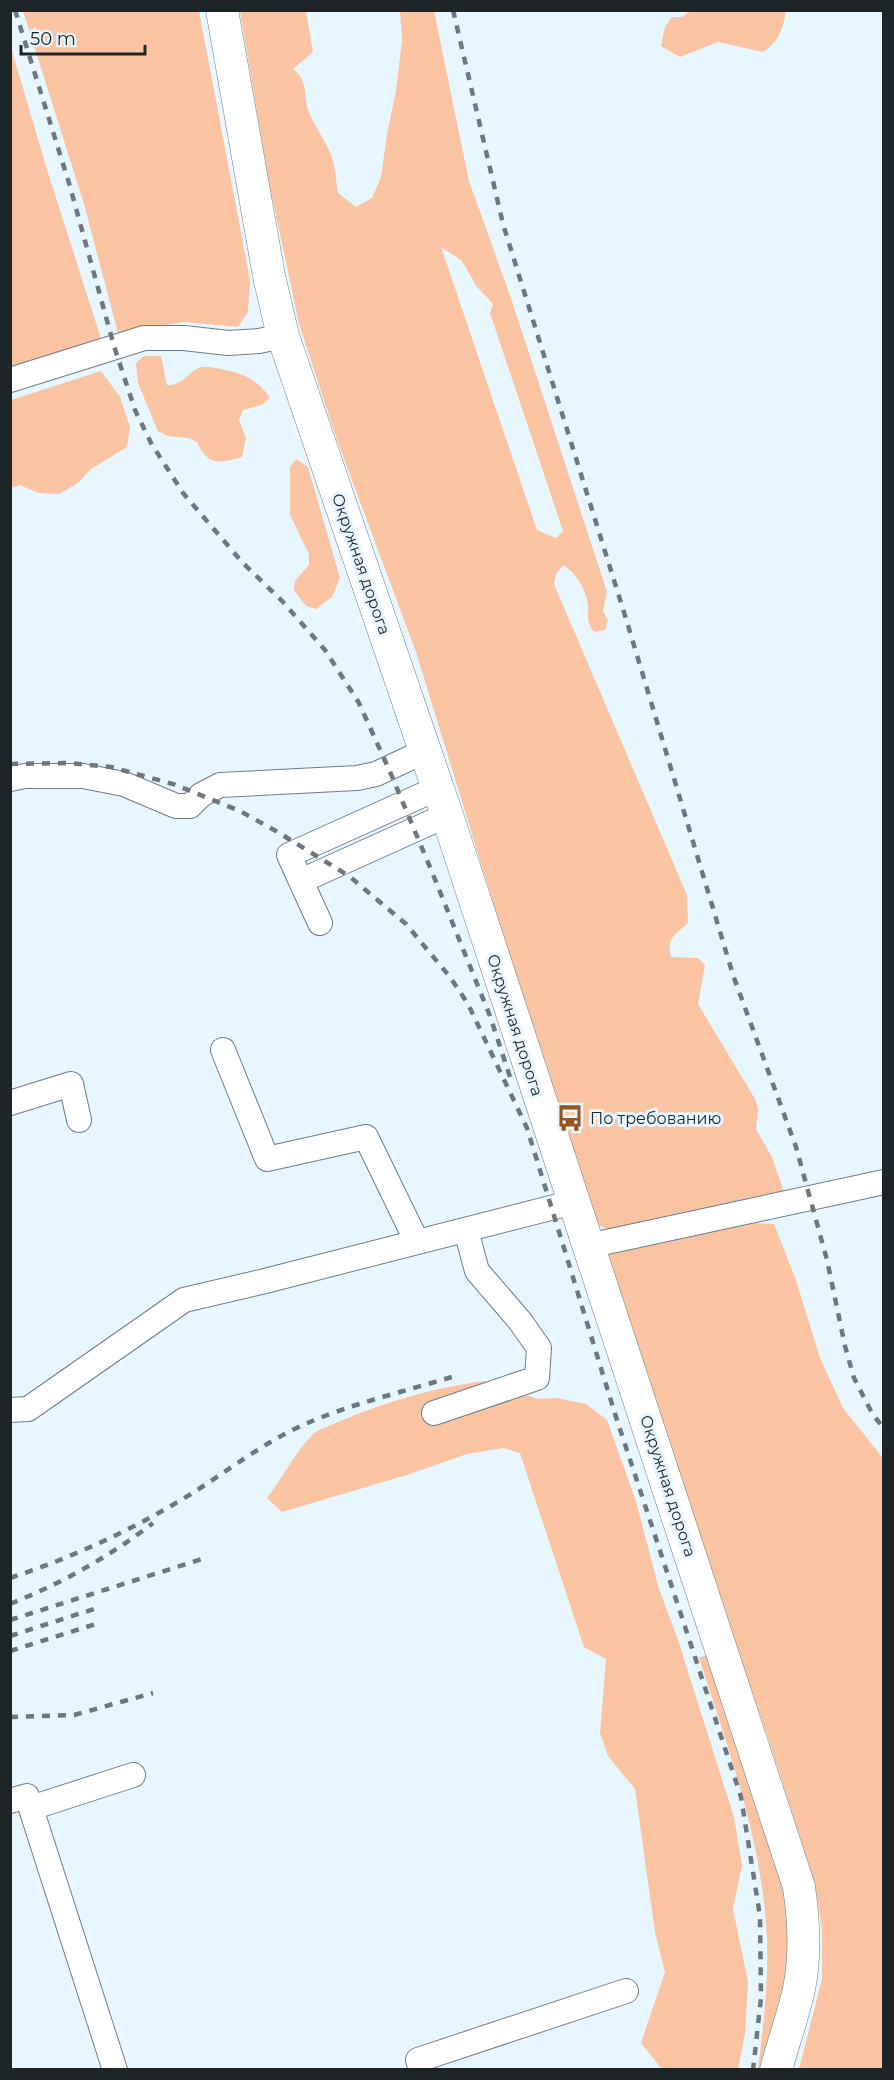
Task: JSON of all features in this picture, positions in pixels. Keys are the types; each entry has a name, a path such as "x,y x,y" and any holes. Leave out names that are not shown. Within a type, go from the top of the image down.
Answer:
{"main road":[{"name":"Окружная дорога","path":"222,10 267,265 283,336 443,801 799,1887 804,1922 799,1989 776,2070"}],"street":[{"path":"10,380 144,338 184,338 228,343 259,341 283,336"},
{"path":"10,779 26,776 83,776 124,784 176,806 190,806 201,795 220,785 357,778 376,774 425,751"},
{"path":"320,923 301,881 443,801"},
{"path":"223,1050 267,1159 366,1137 417,1242"},
{"path":"10,1103 71,1084 80,1119"},
{"path":"588,1246 884,1182"},
{"path":"10,1410 28,1409 184,1300 574,1202"},
{"path":"434,1413 537,1378 539,1348 520,1321 477,1271 466,1230"},
{"path":"115,2070 21,1805 133,1775"},
{"path":"421,2070 418,2060 626,1991"}],"shaded area":[{"path":"23,11 199,11 250,280 248,312 238,327 185,322 118,333 84,204"},
{"path":"240,11 306,11 313,52 293,69 302,79 310,115 331,155 338,193 356,207 372,198 381,177 402,40 400,11 434,11 469,181 512,301 607,592 603,611 608,620 605,630 594,632 588,619 588,605 584,590 575,575 563,565 556,574 554,584 687,895 688,923 671,941 671,957 698,958 705,965 698,1004 755,1099 758,1109 756,1129 772,1157 786,1198 618,1236 593,1221 416,652 337,440 299,324 269,182","holes":["441,247 462,261 477,287 493,304 490,313 563,531 556,538 537,530"]},
{"path":"690,11 786,11 779,34 773,44 763,52 718,42 680,57 661,46 665,27 672,17 682,17"},
{"path":"10,44 102,342 10,369"},
{"path":"144,356 161,356 167,385 178,383 194,370 210,367 245,376 264,389 270,398 262,405 243,410 239,420 246,438 242,457 215,461 206,456 197,442 188,438 168,436 158,431 138,383 136,363"},
{"path":"101,371 120,397 130,427 127,447 91,469 78,483 59,494 39,493 20,485 11,488 11,400"},
{"path":"296,459 308,467 340,578 332,597 316,609 306,606 294,590 295,581 309,565 309,554 290,515 290,467"},
{"path":"754,1223 774,1224 796,1280 820,1358 843,1408 883,1458 883,2069 799,2069 822,1979 822,1930 815,1883 607,1257 611,1253 690,1232"},
{"path":"485,1381 538,1399 556,1398 586,1404 607,1420 636,1501 659,1589 678,1640 734,1817 742,1865 733,1909 748,1982 745,2034 738,2069 662,2069 641,2043 665,1972 655,1932 635,1789 608,1756 600,1733 606,1659 584,1647 520,1453 503,1448 467,1454 410,1474 282,1512 267,1498 300,1449 318,1431 410,1396"},
{"path":"712,1653 784,1891 789,1930 786,1978 764,2069 758,2069 767,1978 766,1923 762,1889 757,1855 740,1789 699,1658"}],"railway":[{"path":"15,10 69,183 114,346 135,410 151,443 183,493 242,562 283,602 325,650 359,703 432,872 490,1016 510,1077"},
{"path":"453,10 503,224 627,622 733,975 796,1147 827,1260 854,1378 872,1413 884,1429"},
{"path":"10,764 69,763 111,767 173,784 240,811 349,876 406,924 450,977 468,1004 527,1128 616,1417 741,1797 760,1916 761,1998 753,2070"},
{"path":"10,1578 80,1551 148,1519 191,1494 260,1448 303,1425 359,1404 455,1376"},
{"path":"10,1604 84,1568 153,1523"},
{"path":"10,1620 202,1559"},
{"path":"10,1636 94,1609"},
{"path":"10,1651 99,1623"},
{"path":"10,1717 74,1715 153,1693"}],"place":[{"name":"По требованию","path":"570,1118"}]}
